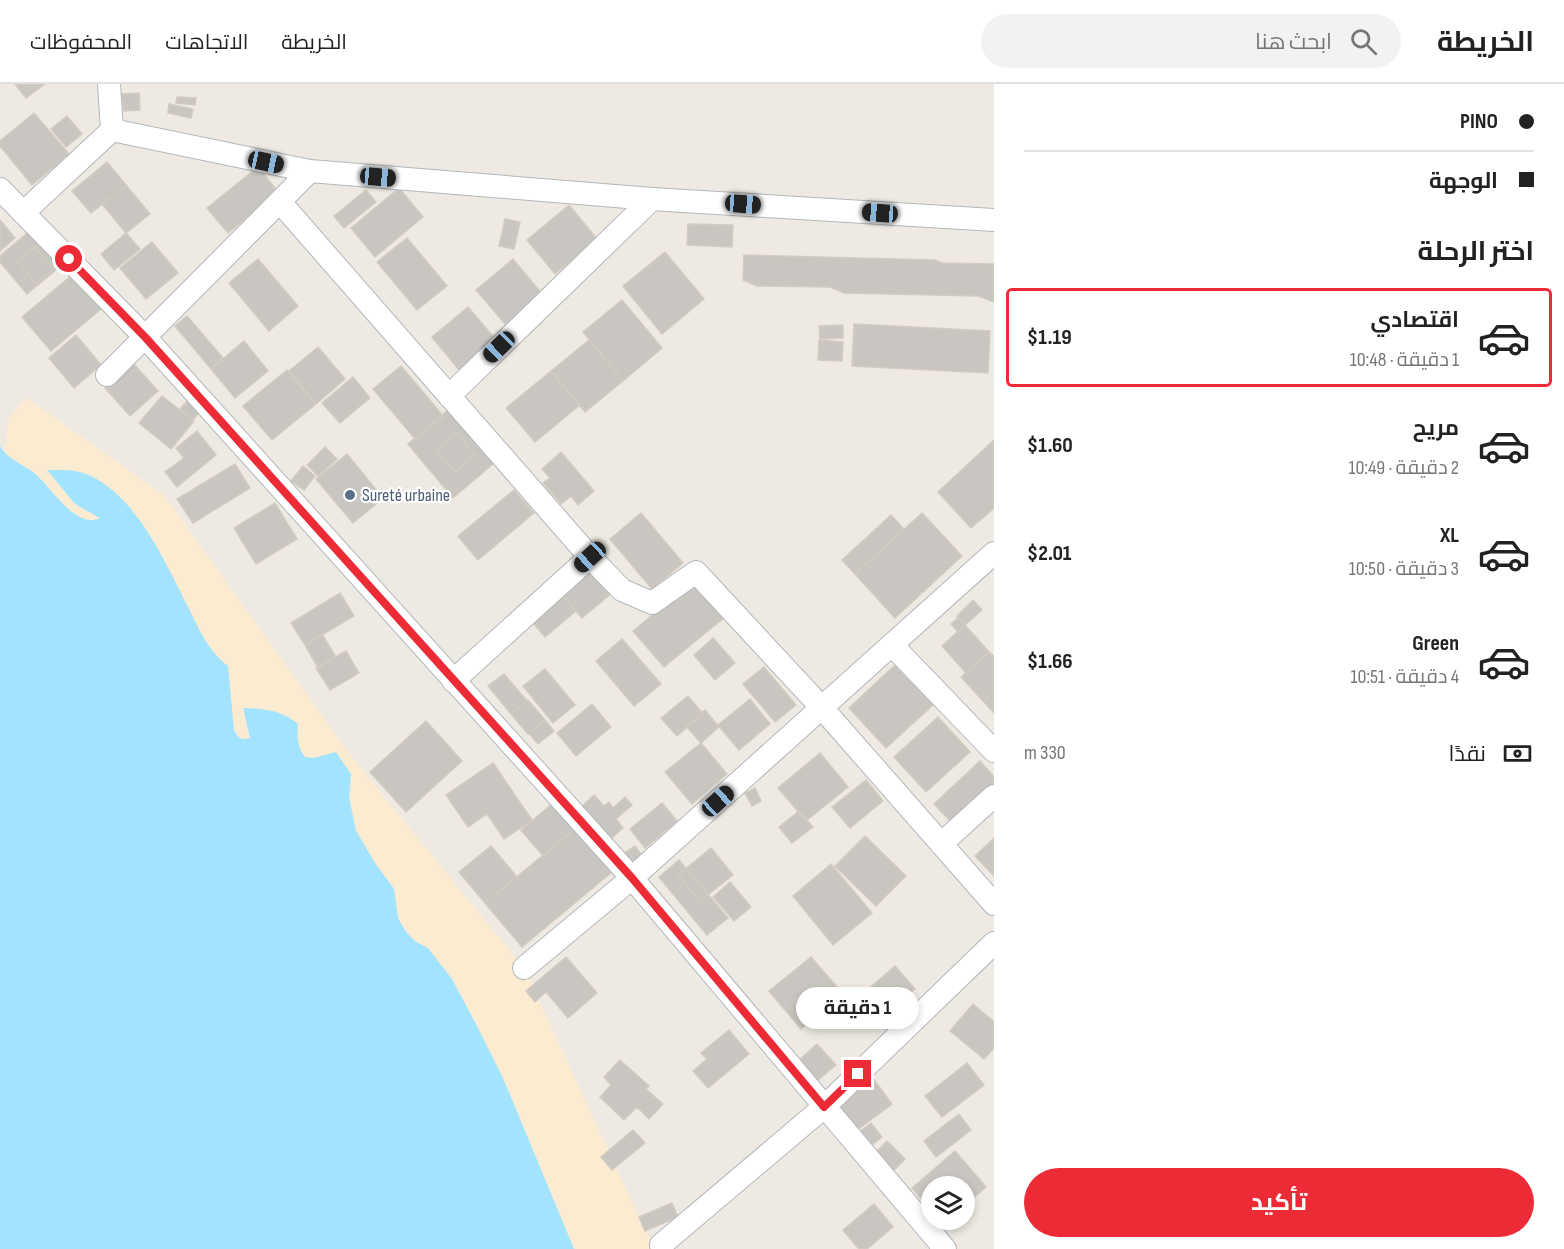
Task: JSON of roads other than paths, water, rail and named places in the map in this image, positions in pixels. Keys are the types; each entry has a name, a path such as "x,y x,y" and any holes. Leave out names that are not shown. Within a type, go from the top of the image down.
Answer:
{"street":[{"path":"109,84 112,130"},
{"path":"112,130 310,171 652,199 994,220"},
{"path":"23,213 112,130"},
{"path":"107,375 310,171"},
{"path":"0,189 145,337 632,878 945,1249"},
{"path":"448,396 652,199"},
{"path":"280,202 448,396 622,590 652,603 696,572 822,708 994,904"},
{"path":"524,968 632,878 994,553"},
{"path":"453,681 590,557"},
{"path":"892,645 994,751"},
{"path":"941,844 994,796"},
{"path":"662,1245 824,1107 994,943"}],"water":[{"path":"0,446 11,458 40,478 72,512 81,518 91,520 100,518 75,504 47,470 70,470 83,473 101,482 133,511 158,549 205,639 215,654 228,666 234,730 239,737 250,738 243,708 265,710 279,713 298,724 298,741 305,757 314,758 336,752 351,774 349,797 356,831 394,889 398,918 406,932 416,942 428,948 452,979 478,1028 503,1078 574,1249 0,1249"}],"place":[{"name":"Sureté urbaine","path":"350,495"}]}
